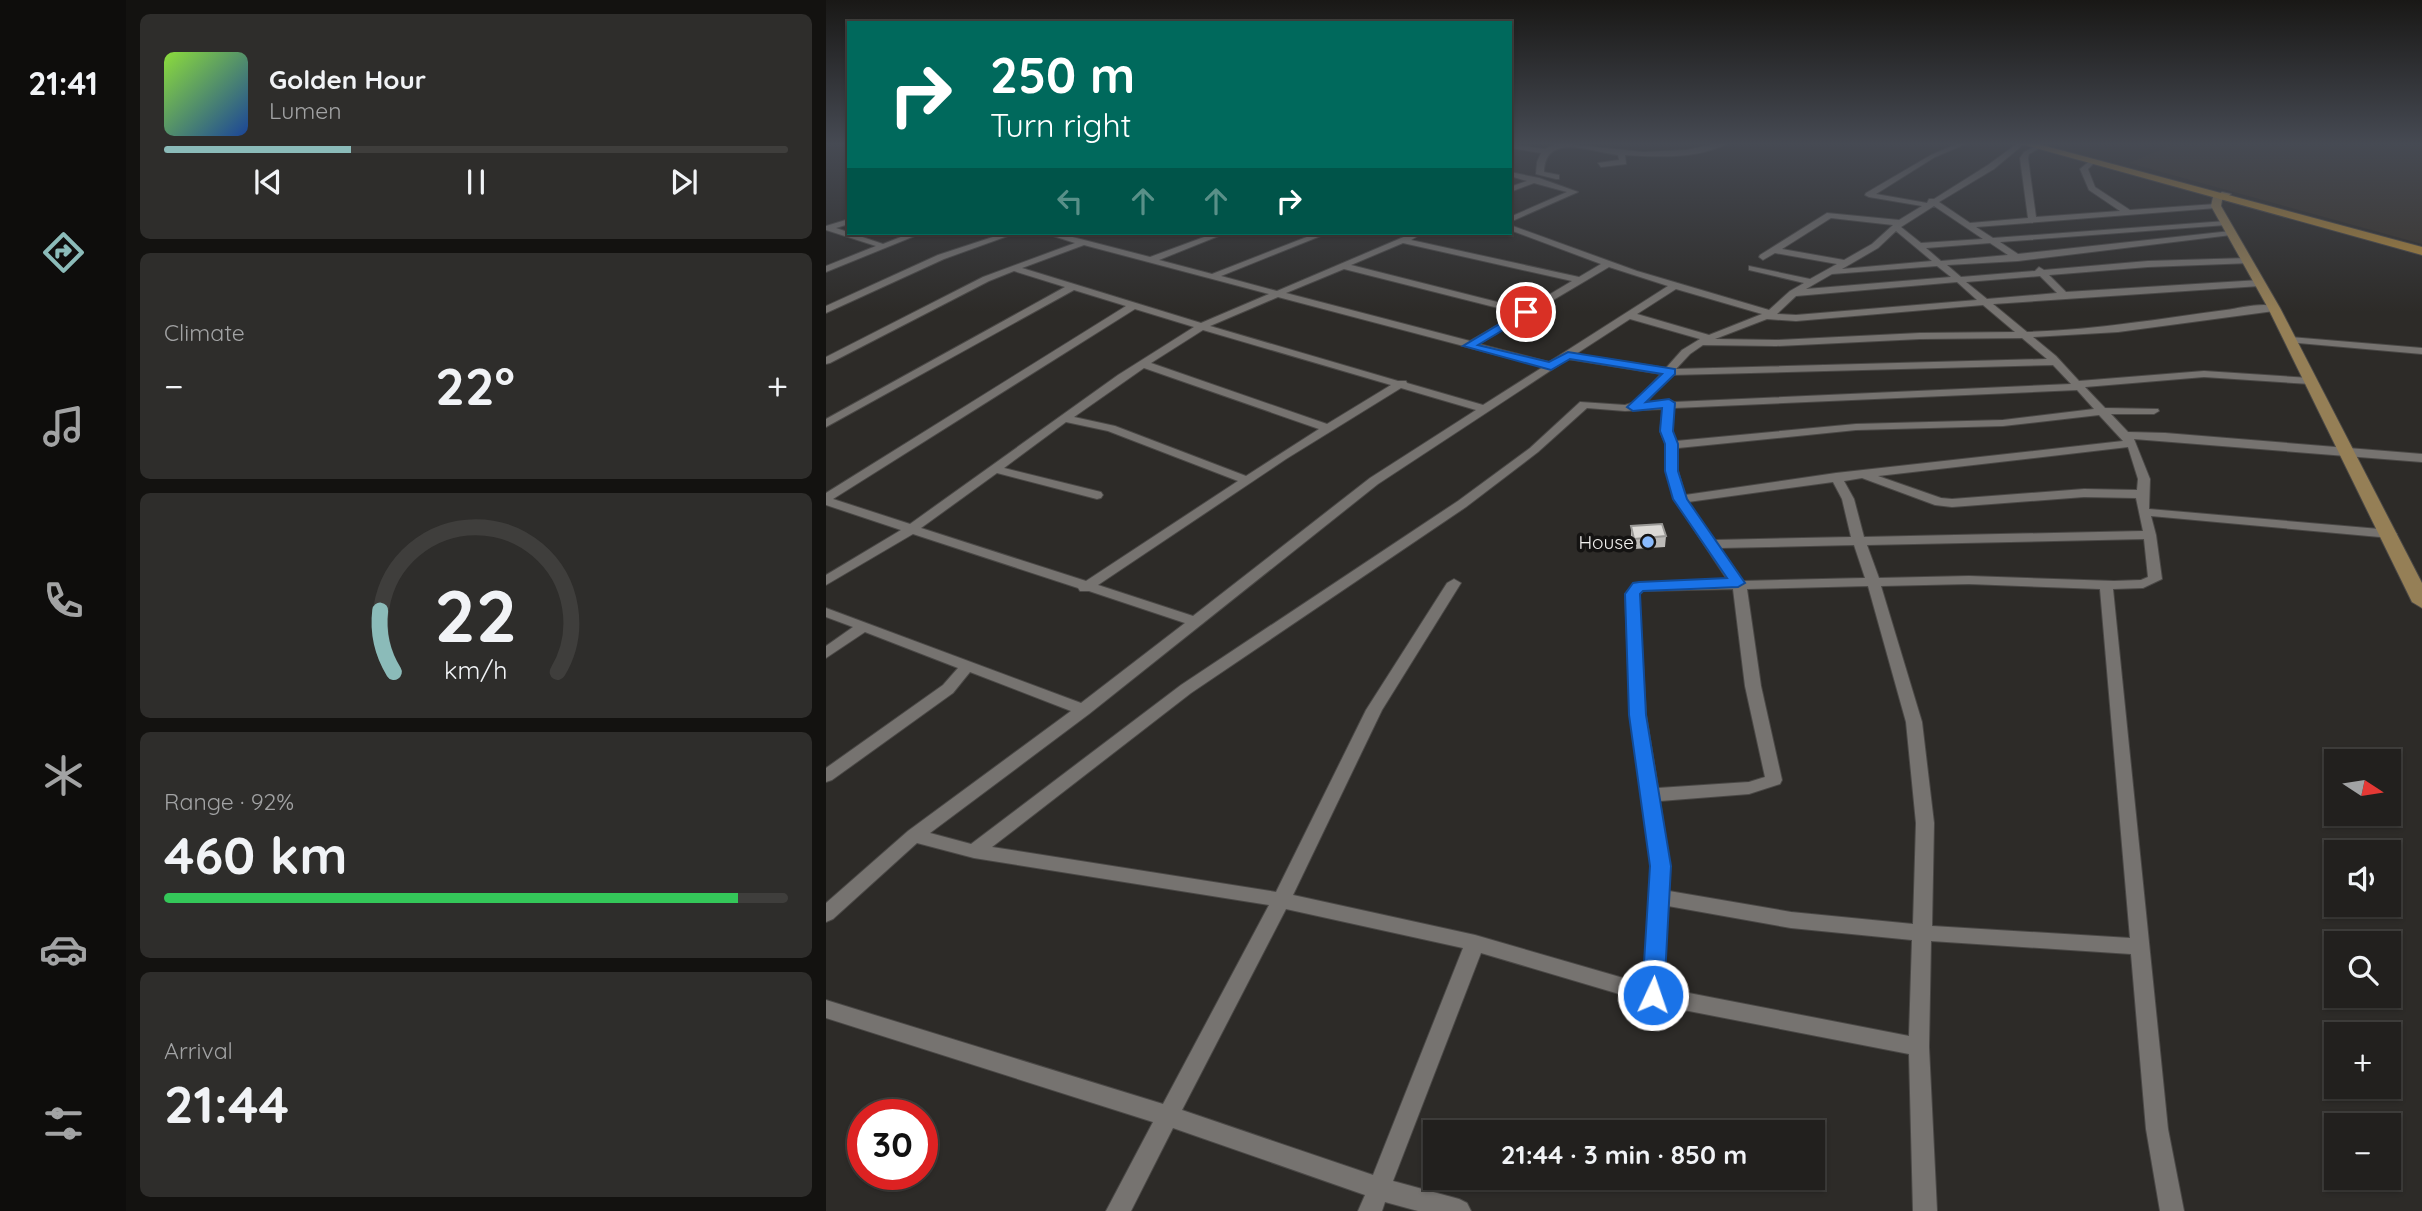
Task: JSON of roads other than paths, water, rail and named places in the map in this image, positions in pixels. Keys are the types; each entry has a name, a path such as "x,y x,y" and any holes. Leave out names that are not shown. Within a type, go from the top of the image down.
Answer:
{"main road":[{"path":"2223,200 2319,221 2422,249"}],"street":[{"path":"1512,219 1560,200"},
{"path":"1903,200 1929,203 1969,225 2043,272 2064,295"},
{"path":"1633,407 1671,372 1686,352 1704,340 1769,315 1793,293 1875,246 1898,225 1935,200"},
{"path":"2029,200 2032,221"},
{"path":"2109,200 2128,213"},
{"path":"1969,225 2128,213 2218,200"},
{"path":"2221,200 2228,228 2274,308 2309,381 2391,534 2422,602"},
{"path":"1653,995 1661,866 1652,795 1637,715 1632,594 1639,586 1873,581 2143,584 2155,579 2150,535 2142,504 2144,479 2128,439 2055,362 1957,280 1898,225 1830,215 1763,257"},
{"path":"827,228 847,222"},
{"path":"827,228 847,234"},
{"path":"1512,228 1674,286 1769,315 1796,318 1983,301 2260,283"},
{"path":"1920,246 2228,228"},
{"path":"1828,272 2016,257 2228,228"},
{"path":"849,235 880,245"},
{"path":"826,269 880,245 912,235"},
{"path":"826,310 941,257 1006,235"},
{"path":"1055,235 1551,366"},
{"path":"1150,260 1214,235"},
{"path":"1211,277 1319,235"},
{"path":"826,581 910,530 1143,364 1202,326 1273,293 1414,235"},
{"path":"1401,240 1580,280"},
{"path":"826,362 958,292 1012,268 1082,243"},
{"path":"1773,250 1846,263"},
{"path":"1793,293 2043,272 2248,261"},
{"path":"1469,346 1607,264"},
{"path":"1340,265 1526,312"},
{"path":"1012,268 1485,409"},
{"path":"1752,268 1810,282"},
{"path":"826,424 1074,286"},
{"path":"826,914 914,836 1083,710 1374,481 1674,286"},
{"path":"826,500 1134,305"},
{"path":"1628,315 1704,340 1754,344 1897,337 2024,336 2096,331 2217,312 2274,308"},
{"path":"2290,340 2422,351"},
{"path":"1568,356 1671,372 1950,362 2055,362"},
{"path":"1143,364 1326,428"},
{"path":"974,851 1186,689 1462,504 1534,450 1584,404 1633,407 1669,403 2079,386 2204,374 2309,381"},
{"path":"1085,588 1326,428 1402,383"},
{"path":"1652,795 1749,788 1774,780 1753,686 1738,583 1680,499 1672,471 1672,444 1666,431 1669,403"},
{"path":"826,409 846,412"},
{"path":"1672,444 1856,427 2003,422 2102,411 2154,411"},
{"path":"1066,419 1111,428 1246,480"},
{"path":"1680,499 2165,436 2422,458"},
{"path":"996,469 1097,495"},
{"path":"1862,475 1939,502 1952,503 2084,493 2143,494"},
{"path":"1836,477 1848,499 1914,722 1926,823 1925,933 1919,1047 1925,1211"},
{"path":"826,500 1085,588 1194,621"},
{"path":"2146,512 2391,534"},
{"path":"1709,544 2150,535"},
{"path":"1118,1211 1281,900 1374,710 1454,583"},
{"path":"2106,583 2157,1129 2172,1211"},
{"path":"826,612 1083,710"},
{"path":"826,653 863,627"},
{"path":"826,776 948,689 967,666"},
{"path":"914,836 974,851 1281,900 1475,943 1653,995 1919,1047"},
{"path":"1659,897 1791,920 1925,933 2141,947"},
{"path":"1370,1211 1475,943"},
{"path":"826,1009 1168,1116 1380,1189 1459,1211"}],"place":[{"name":"House","path":"1648,542"}]}
